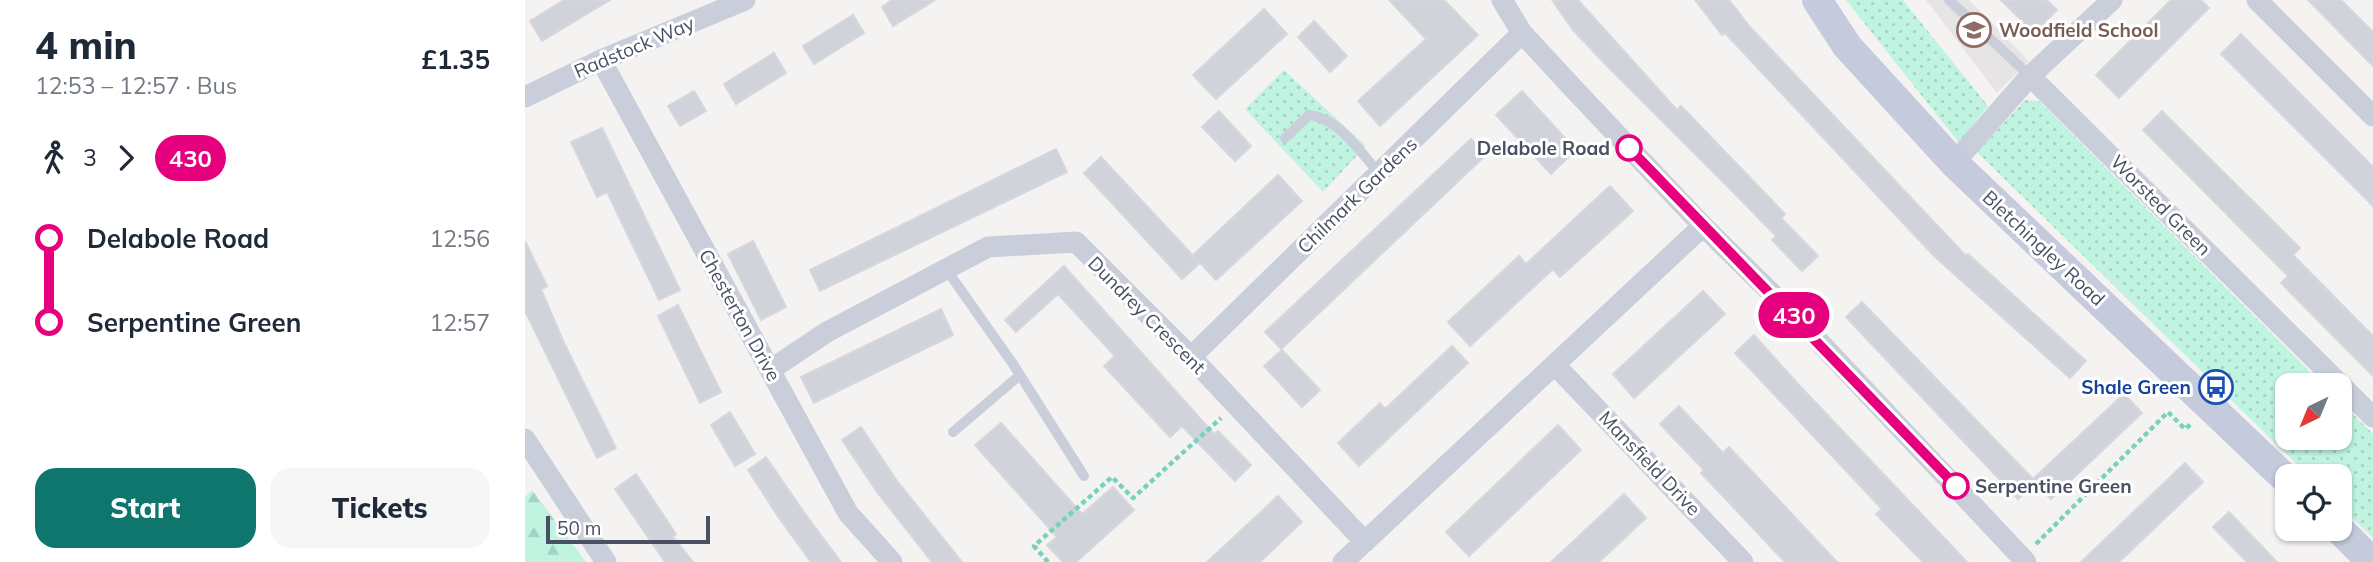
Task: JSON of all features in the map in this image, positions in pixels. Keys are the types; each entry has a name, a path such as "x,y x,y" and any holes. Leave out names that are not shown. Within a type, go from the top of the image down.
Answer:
{"street":[{"name":"Radstock Way","path":"525,97 601,60 745,0"},
{"path":"1502,0 1523,33 1703,226 1806,327 2024,560"},
{"name":"Bletchingley Road","path":"1817,0 1847,46 1954,163 2275,469"},
{"path":"1954,163 2030,76 2112,0"},
{"path":"2257,0 2373,116"},
{"name":"Chilmark Gardens","path":"1191,357 1523,33"},
{"name":"Chesterton Drive","path":"601,60 848,513 892,562"},
{"name":"Worsted Green","path":"2030,76 2373,417"},
{"path":"1343,562 1703,226"},
{"name":"Dundrey Crescent","path":"770,370 827,332 988,247 1076,242 1191,357 1364,542"},
{"name":"Mansfield Drive","path":"1556,366 1743,562"},
{"path":"525,439 605,562"},
{"path":"2351,541 2372,562"}],"lane":[{"path":"1949,0 2030,76"},
{"path":"1285,138 1309,115 1320,116 1331,121 1379,173"},
{"path":"946,269 1020,375 1084,476"},
{"path":"953,432 1020,375"}],"path":[{"path":"1048,562 1034,546 1112,477 1133,498 1234,405"},
{"path":"2024,560 2168,412 2185,429 2195,420"}],"shaded area":[{"name":"Woodfield School","path":"1926,0 1969,0 2029,61 1997,93"}],"green space":[{"path":"1846,0 1903,0 1988,106 1959,143"},
{"path":"1284,70 1366,146 1323,192 1245,109"},
{"path":"2025,100 2039,101 2311,373 2275,373 2275,443 1977,152"},
{"path":"2352,413 2373,434 2373,538 2352,518 2352,464 2297,464 2282,450 2352,450"},
{"path":"532,490 586,562 525,562 525,497"}],"building":[{"path":"564,0 610,0 542,41 530,21"},
{"path":"892,0 935,0 893,26 882,7"},
{"path":"1389,0 1444,0 1478,35 1380,126 1358,101 1426,39"},
{"path":"1552,0 1578,0 1677,110 1681,106 1785,214 1781,218 1818,256 1802,271 1772,240 1776,236 1573,30"},
{"path":"1695,0 1729,0 1750,27 1966,256 1968,254 2086,361 2070,378 1934,256 1725,33 1722,35"},
{"path":"2001,0 2047,0 2057,10 2034,33"},
{"path":"2171,0 2201,0 2209,8 2119,98 2096,75"},
{"path":"2308,0 2341,0 2373,32 2373,66"},
{"path":"1264,9 1287,34 1216,99 1193,75"},
{"path":"853,15 864,33 814,64 803,46"},
{"path":"1314,21 1347,56 1330,72 1298,37"},
{"path":"2241,34 2373,167 2373,206 2221,54"},
{"path":"774,53 786,73 736,104 724,84"},
{"path":"694,91 706,111 680,126 668,106"},
{"path":"1522,91 1576,150 1551,174 1496,115"},
{"path":"1219,111 1251,146 1235,161 1202,127"},
{"path":"2162,111 2300,248 2293,255 2373,336 2373,376 2281,283 2288,276 2143,130"},
{"path":"602,128 680,290 659,300 607,192 597,197 571,142"},
{"path":"1471,139 1486,155 1281,349 1265,332"},
{"path":"1056,149 1067,172 820,291 810,270"},
{"path":"1101,157 1200,263 1182,279 1084,173"},
{"path":"1278,175 1302,201 1216,280 1193,255"},
{"path":"1610,186 1633,211 1560,277 1553,269 1470,346 1448,322 1519,256 1526,264"},
{"path":"525,241 547,286 541,289 564,343 616,448 597,458 525,311"},
{"path":"753,241 786,307 761,320 728,254"},
{"path":"1064,266 1214,434 1218,431 1251,465 1235,481 1182,426 1170,437 1104,366 1115,356 1058,294 1016,332 1005,320"},
{"path":"1703,291 1725,314 1634,398 1613,374"},
{"path":"1862,302 2033,479 2124,394 2142,413 2051,499 2035,483 2018,499 1846,317"},
{"path":"678,305 721,392 700,403 658,316"},
{"path":"941,309 953,335 814,403 801,377"},
{"path":"1754,335 1967,562 1923,562 1876,514 1882,509 1735,353"},
{"path":"1452,346 1468,363 1359,466 1338,443 1380,403 1385,409"},
{"path":"1282,350 1320,390 1302,407 1264,366"},
{"path":"1679,406 1723,453 1729,447 1837,562 1785,562 1701,473 1704,470 1660,424"},
{"path":"730,412 755,454 735,466 711,425"},
{"path":"1001,423 1082,514 1113,487 1134,510 1076,562 1063,562 1047,545 1057,537 975,445"},
{"path":"1558,425 1581,450 1469,556 1446,532"},
{"path":"861,427 897,481 962,562 932,562 877,492 842,440"},
{"path":"766,457 841,562 811,562 779,518 748,470"},
{"path":"2185,463 2203,482 2119,562 2081,562"},
{"path":"636,474 676,534 673,537 693,562 665,562 615,489"},
{"path":"1624,494 1646,518 1599,562 1551,562"},
{"path":"1278,496 1302,522 1260,562 1207,562"},
{"path":"2229,512 2277,562 2247,562 2213,527"}],"bus line":[{"name":"430","path":"1629,148 1703,226 1796,317 1956,486"}],"place":[{"name":"Woodfield School","path":"1974,30"},
{"name":"Delabole Road","path":"1629,148"},
{"name":"Shale Green","path":"2216,387"},
{"name":"Serpentine Green","path":"1956,486"}]}
